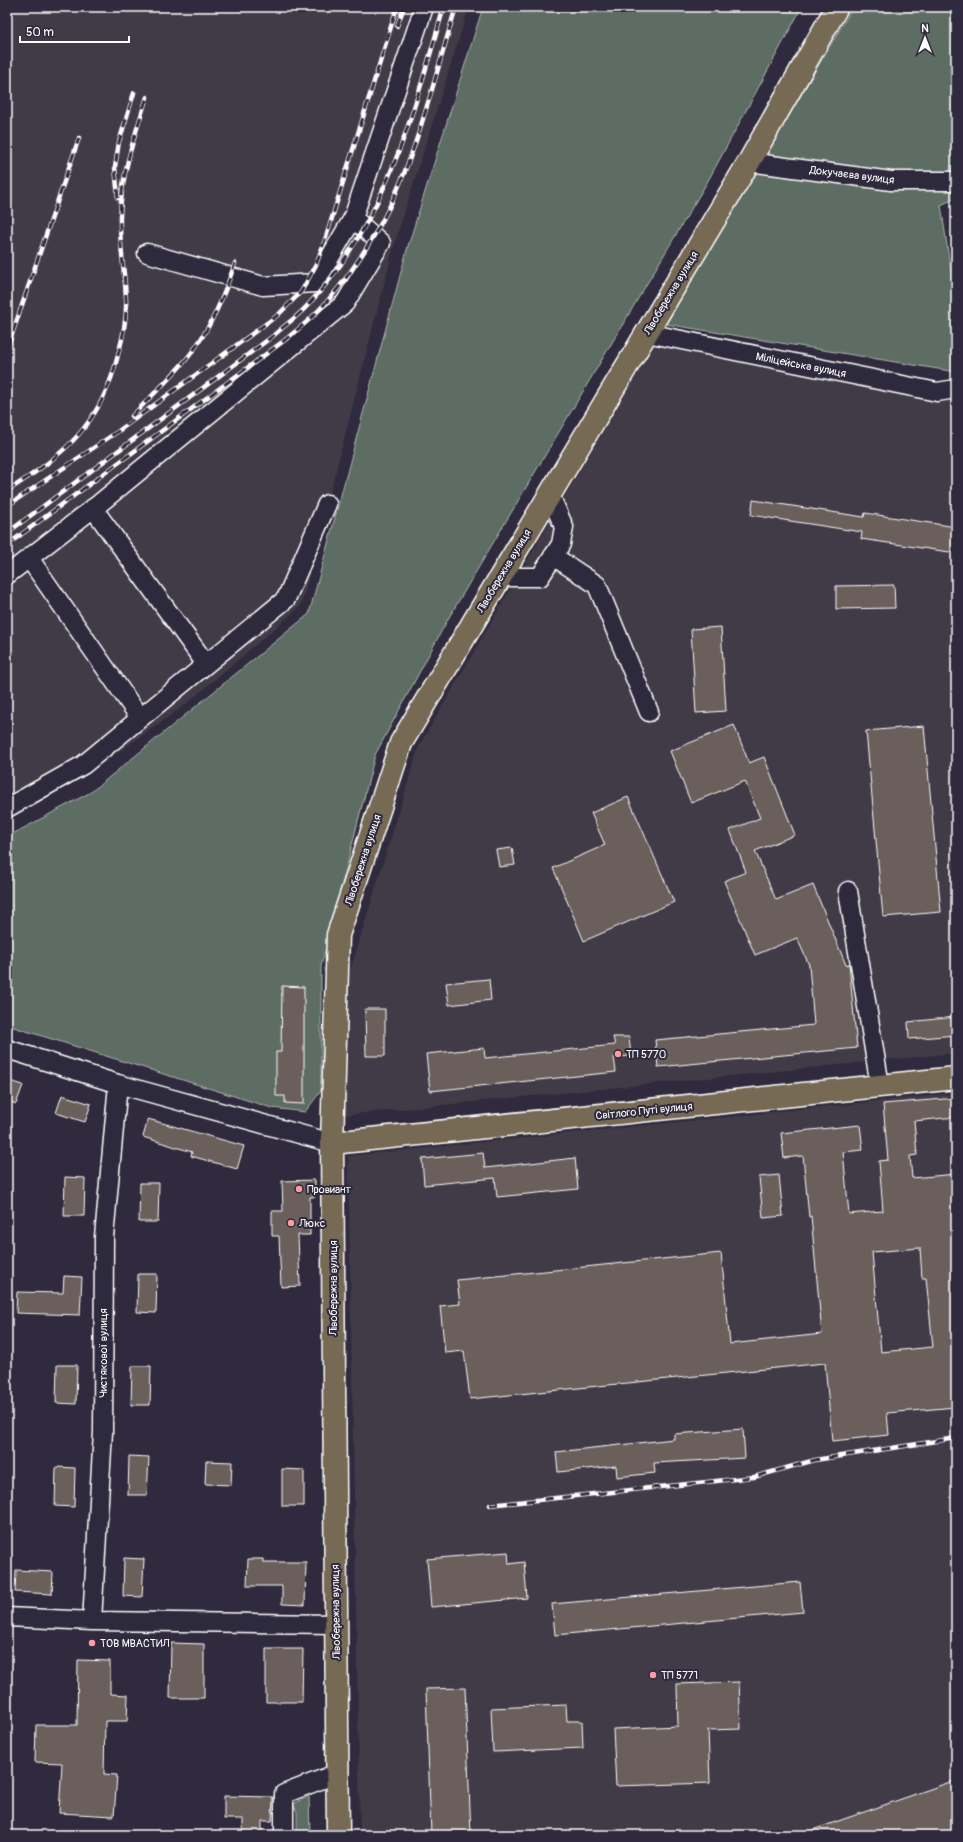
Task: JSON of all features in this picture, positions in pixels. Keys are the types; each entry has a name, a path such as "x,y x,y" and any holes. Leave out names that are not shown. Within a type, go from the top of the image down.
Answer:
{"main road":[{"name":"Лівобережна вулиця","path":"338,1835 332,1143 338,935 402,743 749,162 837,7"},
{"name":"Світлого Путі вулиця","path":"332,1143 956,1078"}],"street":[{"path":"147,253 263,286 315,283 353,218 424,7"},
{"name":"Докучаєва вулиця","path":"749,162 891,180 956,181"},
{"path":"7,575 93,508 344,303 381,243 353,218"},
{"name":"Міліцейська вулиця","path":"647,333 937,392 956,389"},
{"path":"501,577 540,577 561,544 564,527 550,496"},
{"path":"7,808 83,765 286,599 327,504"},
{"path":"93,508 206,664"},
{"path":"553,556 597,585 649,712"},
{"path":"29,558 140,718"},
{"path":"848,891 880,1086"},
{"path":"7,1049 118,1084 332,1143"},
{"name":"Чистякової вулиця","path":"92,1621 103,1432 104,1237 118,1084"},
{"path":"7,1617 92,1621 336,1624"},
{"path":"284,1835 284,1794 338,1773"}],"shaded area":[{"path":"7,7 469,7 395,242 301,606 185,705 81,779 7,816"},
{"path":"654,341 956,394 956,1053 345,1115 346,984 419,746"},
{"path":"956,1093 956,1835 360,1835 348,1156"}],"green space":[{"path":"483,7 802,7 709,179 448,619 375,755 321,966 321,1091 305,1112 272,1108 7,1025 7,837 91,792 309,614 408,246"},
{"path":"853,7 956,7 956,198 941,205 956,305 956,372 666,324"},
{"path":"309,1796 310,1835 297,1835 297,1812 293,1804"}],"building":[{"path":"753,500 864,517 865,513 956,527 956,553 861,539 862,532 751,515"},
{"path":"894,585 895,608 836,609 836,586"},
{"path":"721,627 726,711 696,713 691,629"},
{"path":"734,725 749,763 764,757 795,835 755,851 776,900 813,885 846,965 849,964 857,1048 658,1067 655,1040 814,1025 809,965 797,938 755,955 724,881 746,872 730,830 760,818 745,781 691,803 670,751"},
{"path":"924,726 941,912 883,917 866,731"},
{"path":"628,797 674,902 584,941 553,868 605,845 591,813"},
{"path":"512,848 515,865 499,867 496,850"},
{"path":"489,979 491,1000 449,1005 446,983"},
{"path":"282,986 304,987 304,1104 285,1103 285,1096 276,1096 276,1052 281,1052"},
{"path":"365,1009 385,1009 385,1056 366,1056"},
{"path":"956,1017 956,1035 909,1039 908,1022"},
{"path":"613,1037 629,1037 631,1056 614,1057 616,1072 430,1091 426,1054 484,1048 485,1058 615,1045"},
{"path":"7,1080 23,1085 16,1104 7,1101"},
{"path":"62,1095 91,1104 85,1122 56,1113"},
{"path":"956,1098 956,1117 914,1121 917,1155 910,1156 912,1178 956,1174 956,1407 887,1413 889,1435 832,1441 825,1363 470,1399 464,1351 445,1353 440,1306 460,1304 457,1280 721,1253 730,1344 822,1334 811,1216 809,1217 803,1156 784,1158 781,1133 860,1125 863,1150 843,1152 849,1214 883,1211 879,1161 888,1160 883,1104","holes":["920,1248 922,1278 926,1278 933,1347 881,1352 872,1252"]},
{"path":"148,1119 244,1146 237,1169 191,1156 192,1152 143,1137"},
{"path":"483,1153 485,1168 575,1158 578,1189 497,1197 495,1178 424,1185 422,1159"},
{"path":"779,1175 783,1216 763,1218 759,1177"},
{"path":"65,1177 85,1178 84,1216 64,1216"},
{"path":"315,1180 315,1197 310,1197 310,1235 298,1235 300,1286 281,1287 279,1236 272,1236 272,1211 283,1211 282,1181"},
{"path":"140,1183 159,1183 158,1222 139,1222"},
{"path":"138,1274 157,1274 156,1313 137,1312"},
{"path":"64,1276 82,1277 80,1315 16,1313 17,1292 63,1293"},
{"path":"57,1365 77,1365 76,1404 56,1403"},
{"path":"132,1366 151,1366 150,1405 131,1405"},
{"path":"743,1429 745,1458 654,1463 655,1473 617,1477 616,1466 558,1472 556,1452 674,1439 674,1434"},
{"path":"129,1456 149,1457 147,1495 128,1495"},
{"path":"206,1461 232,1462 231,1485 205,1484"},
{"path":"56,1467 75,1468 74,1507 55,1506"},
{"path":"282,1469 304,1470 304,1506 282,1506"},
{"path":"508,1552 509,1564 524,1562 527,1598 431,1607 427,1559"},
{"path":"124,1558 144,1559 142,1597 123,1596"},
{"path":"248,1559 263,1559 263,1562 306,1562 305,1605 282,1604 282,1586 247,1586"},
{"path":"16,1570 53,1572 52,1594 15,1592"},
{"path":"800,1582 803,1612 555,1635 552,1604"},
{"path":"171,1643 204,1644 204,1698 170,1698"},
{"path":"266,1649 303,1649 302,1702 266,1702"},
{"path":"78,1660 110,1661 110,1694 128,1695 127,1721 105,1721 104,1774 117,1775 114,1816 59,1813 62,1763 35,1762 36,1725 77,1725"},
{"path":"739,1682 741,1729 708,1730 710,1783 616,1786 613,1729 678,1726 677,1684"},
{"path":"465,1688 471,1835 431,1835 426,1689"},
{"path":"566,1705 567,1721 582,1721 583,1748 493,1752 491,1708"},
{"path":"956,1780 956,1835 804,1835 804,1833"},
{"path":"224,1796 273,1797 272,1821 262,1821 262,1835 243,1835 243,1819 224,1819"}],"railway":[{"path":"7,506 117,432 278,315 301,292 316,265 327,234 397,7"},
{"path":"397,26 404,7"},
{"path":"7,533 273,336 307,306 335,273 358,239 377,203 394,165 408,127 444,7"},
{"path":"7,545 285,340 310,319 331,297 355,265 376,232 401,180 422,122 456,7"},
{"path":"118,198 115,167 119,142 134,93"},
{"path":"7,491 46,464 78,435 91,419 102,401 111,379 122,341 126,313 120,227 121,201 133,141 147,97"},
{"path":"7,349 79,138"},
{"path":"132,416 176,371 197,345 216,311 235,263"},
{"path":"490,1505 754,1477 815,1460 956,1438"}],"place":[{"name":"ТП 5770","path":"618,1054"},
{"name":"Провиант","path":"299,1189"},
{"name":"Люкс","path":"291,1223"},
{"name":"ТОВ МВАСТИЛ","path":"92,1643"},
{"name":"ТП 5771","path":"653,1675"}]}
